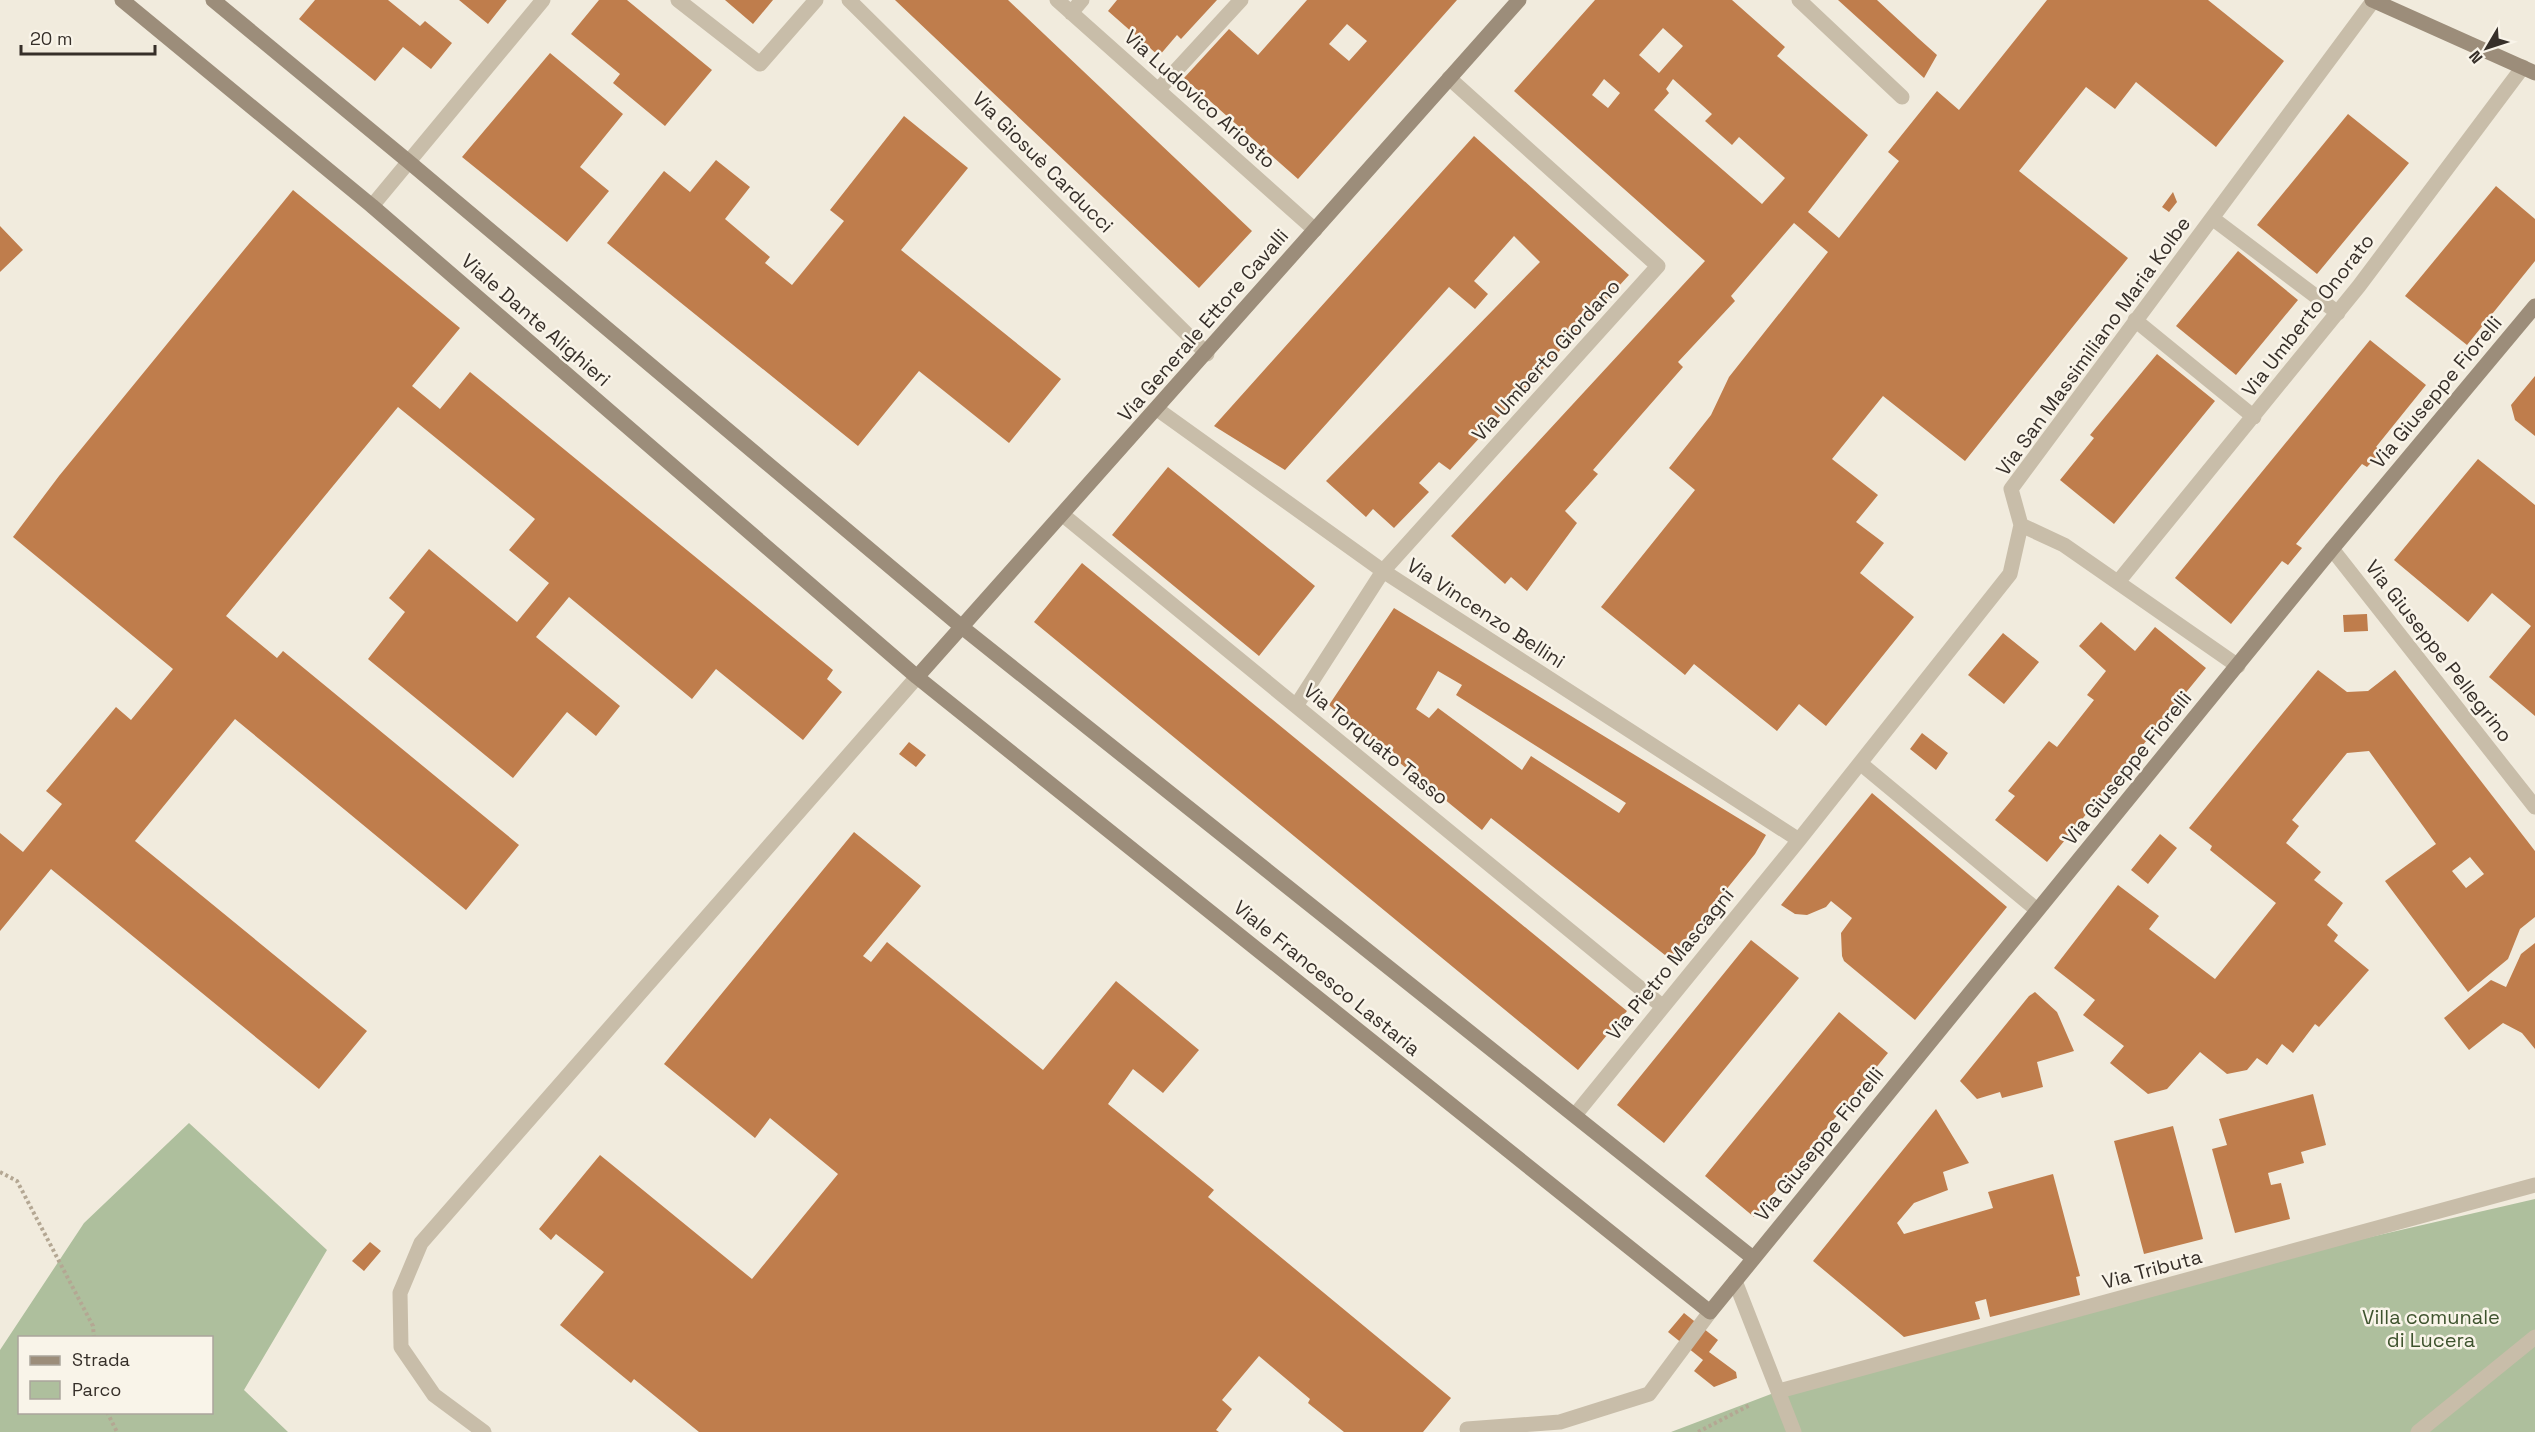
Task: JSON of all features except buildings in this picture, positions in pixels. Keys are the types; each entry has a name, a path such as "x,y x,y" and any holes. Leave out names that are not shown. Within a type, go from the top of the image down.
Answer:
{"street":[{"name":"Viale Dante Alighieri","path":"122,0 372,206 917,677"},
{"name":"Viale Dante Alighieri","path":"213,0 963,628"},
{"path":"372,206 543,0"},
{"path":"678,0 760,64 816,0"},
{"name":"Via Giosuè Carducci","path":"849,0 1207,354"},
{"name":"Via Ludovico Ariosto","path":"1057,0 1315,230"},
{"path":"1071,13 1082,0"},
{"path":"1158,90 1241,0"},
{"name":"Via Generale Ettore Cavalli","path":"917,677 1207,354 1519,0"},
{"path":"1799,0 1902,97"},
{"path":"2372,0 2529,70"},
{"name":"Via San Massimiliano Maria Kolbe","path":"1799,840 2010,574 2021,525 2011,489 2372,0"},
{"name":"Via Umberto Onorato","path":"2118,582 2338,313 2529,70"},
{"name":"Via Umberto Giordano","path":"1296,706 1383,572 1658,266 1449,78"},
{"path":"2212,218 2338,313"},
{"name":"Via Giuseppe Fiorelli","path":"1710,1312 2332,549 2535,306"},
{"path":"2135,320 2254,417"},
{"name":"Via Vincenzo Bellini","path":"1157,409 1383,572 1799,840"},
{"name":"Via Torquato Tasso","path":"1063,515 1662,1006"},
{"path":"2021,525 2064,545 2238,666"},
{"name":"Via Giuseppe Pellegrino","path":"2332,549 2535,807"},
{"path":"963,628 1753,1258"},
{"path":"484,1432 434,1395 401,1347 400,1293 421,1243 917,677"},
{"name":"Viale Francesco Lastaria","path":"917,677 1710,1312"},
{"path":"1860,763 2037,910"},
{"name":"Via Pietro Mascagni","path":"1575,1115 1799,840"},
{"name":"Via Tributa","path":"1779,1391 2535,1185"},
{"path":"1735,1281 1794,1432"},
{"path":"1467,1430 1527,1428 1560,1422 1649,1394 1710,1312"},
{"path":"2418,1432 2535,1337"}],"path":[{"path":"0,1172 17,1182 93,1326 94,1336"},
{"path":"1698,1432 1779,1391"},
{"path":"108,1414 117,1432"}],"green space":[{"path":"189,1123 327,1250 244,1390 288,1432 0,1432 0,1350 84,1223"},
{"name":"Villa comunale di Lucera","path":"2535,1199 2535,1432 1671,1432 1779,1391 2223,1271"}]}
